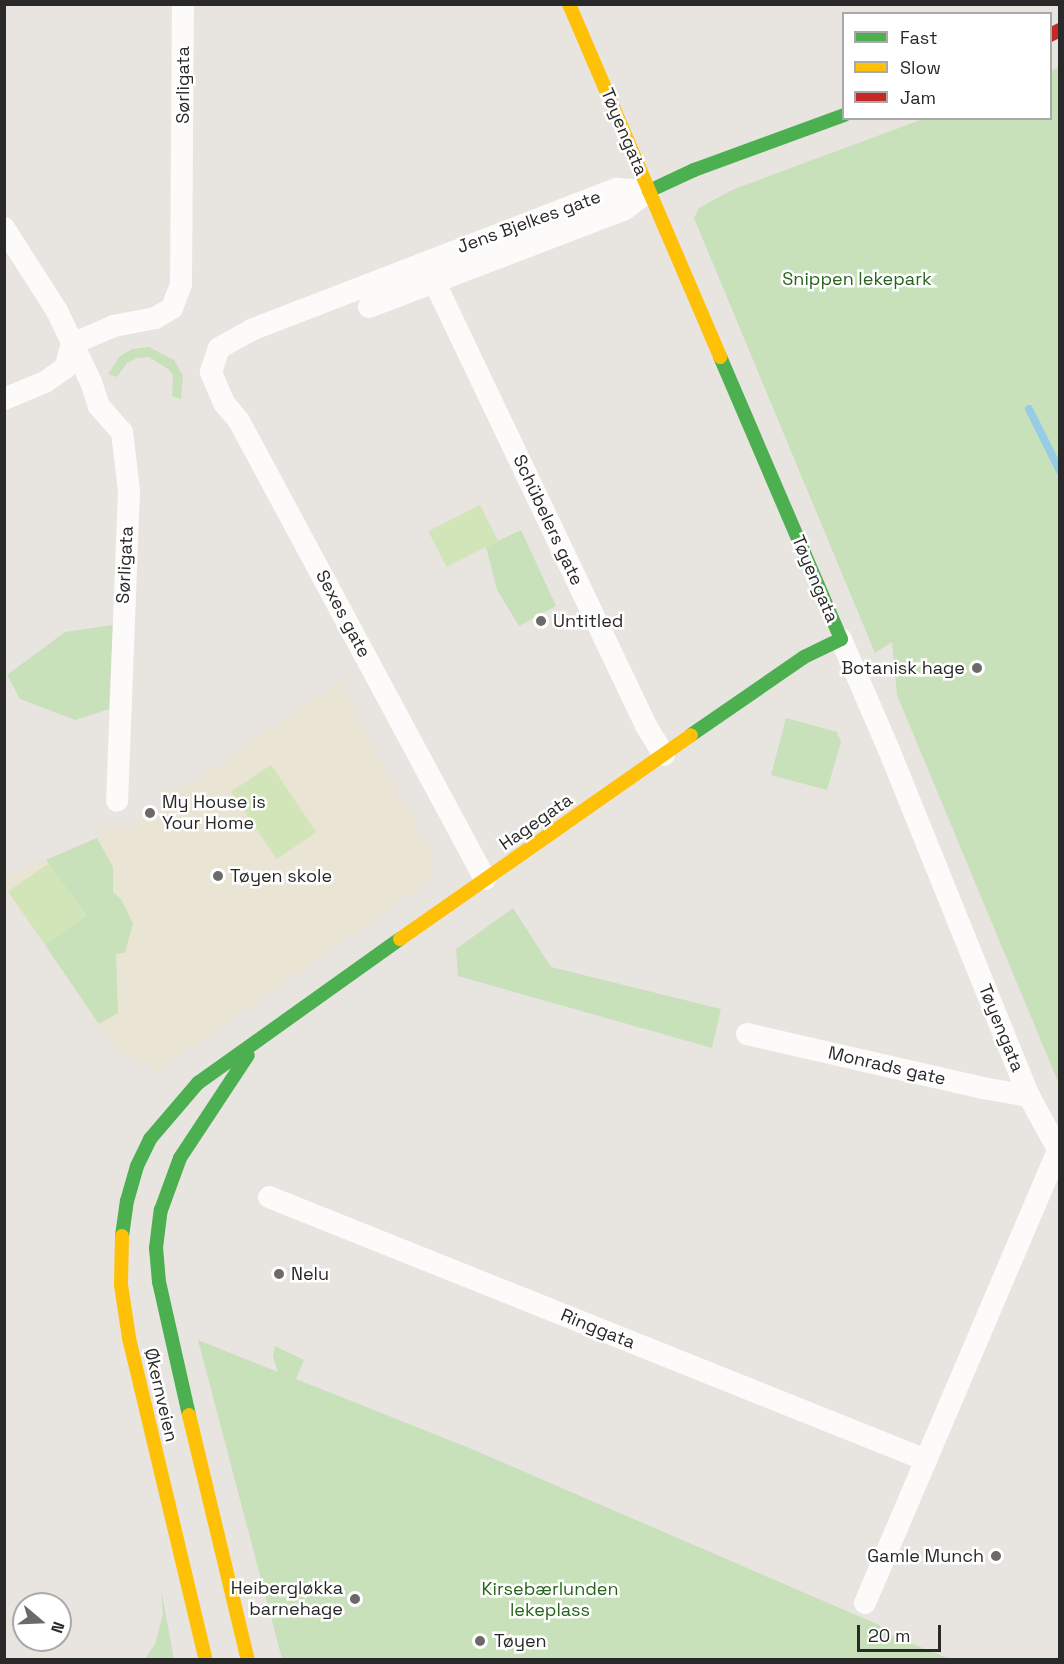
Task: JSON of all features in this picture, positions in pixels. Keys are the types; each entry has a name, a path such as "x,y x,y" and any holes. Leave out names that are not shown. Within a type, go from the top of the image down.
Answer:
{"main road":[{"name":"Tøyengata","path":"569,4 840,639"},
{"name":"Jens Bjelkes gate","path":"649,191 694,170 842,116"},
{"name":"Hagegata","path":"150,1139 198,1083 485,879 804,657 840,639"},
{"name":"Hagegata","path":"180,1158 256,1041"},
{"name":"Økernveien","path":"150,1139 137,1166 128,1202 122,1242 121,1285 129,1338 206,1659"},
{"name":"Økernveien","path":"180,1158 161,1210 156,1248 159,1282 248,1659"}],"street":[{"name":"Sørligata","path":"72,344 114,326 155,318 172,308 182,284 183,4"},
{"name":"Jens Bjelkes gate","path":"219,348 261,325 617,189 649,191"},
{"path":"369,307 625,209 649,191"},
{"name":"Sørligata","path":"4,228 57,311 91,382 99,406 122,432 129,489 117,801"},
{"name":"Schübelers gate","path":"435,283 646,726 664,755"},
{"path":"4,399 45,382 64,368 72,344"},
{"name":"Sexes gate","path":"219,348 211,372 224,403 239,421 485,879"},
{"name":"Tøyengata","path":"840,639 889,750 1029,1096 1058,1153"},
{"name":"Monrads gate","path":"747,1034 983,1088 1029,1096"},
{"path":"150,1139 180,1158"},
{"path":"865,1603 1058,1153"},
{"name":"Ringgata","path":"269,1197 926,1460"}],"shaded area":[{"name":"Tøyen skole","path":"340,681 353,705 351,706 435,860 428,878 430,880 157,1072 120,1051 108,1040 5,887 5,877 99,837 100,824 131,827 165,803 165,790 175,790 179,784 184,789"}],"green space":[{"name":"Snippen lekepark","path":"1060,67 1059,1084 897,695 892,642 875,653 694,218 699,208 732,190 920,120 1052,120 1052,71"},
{"path":"149,347 174,360 183,376 181,399 172,396 173,375 149,357 137,358 127,363 117,377 108,374 120,356 132,349"},
{"path":"480,505 498,541 446,567 428,531"},
{"path":"521,530 556,606 519,626 497,590 486,547"},
{"path":"113,625 109,709 75,720 20,699 7,675 65,632"},
{"path":"786,718 837,732 841,742 827,790 771,775"},
{"path":"271,765 316,832 277,859 231,792"},
{"path":"97,838 113,867 113,892 121,899 133,923 125,953 116,954 118,1013 99,1024 45,945 86,915 46,860"},
{"path":"49,863 86,916 45,945 8,892"},
{"path":"513,908 551,967 721,1009 712,1048 458,976 456,949"},
{"name":"Kirsebærlunden lekeplass","path":"198,1340 278,1372 273,1357 275,1346 304,1360 296,1379 474,1450 879,1625 893,1636 950,1659 282,1659"},
{"path":"161,1589 174,1659 145,1659 155,1644 163,1614"}],"waterway":[{"path":"1029,409 1060,471"}],"traffic: fast":[{"path":"649,191 694,170 842,116"},
{"path":"691,735 804,657 841,639 720,357"},
{"path":"122,1236 127,1201 137,1166 150,1139 198,1083 400,939"},
{"path":"189,1415 159,1282 156,1248 161,1210 180,1158 248,1055"}],"traffic: slow":[{"path":"569,4 720,357"},
{"path":"400,939 691,735"},
{"path":"122,1236 121,1285 129,1338 206,1660"},
{"path":"189,1415 248,1660"}],"traffic: jam":[{"path":"1052,34 1060,30"}],"place":[{"name":"Untitled","path":"541,621"},
{"name":"Botanisk hage","path":"977,668"},
{"name":"My House is Your Home","path":"150,813"},
{"name":"Tøyen skole","path":"218,876"},
{"name":"Nelu","path":"279,1274"},
{"name":"Gamle Munch","path":"996,1556"},
{"name":"Heibergløkka barnehage","path":"355,1599"},
{"name":"Tøyen","path":"480,1641"}]}
